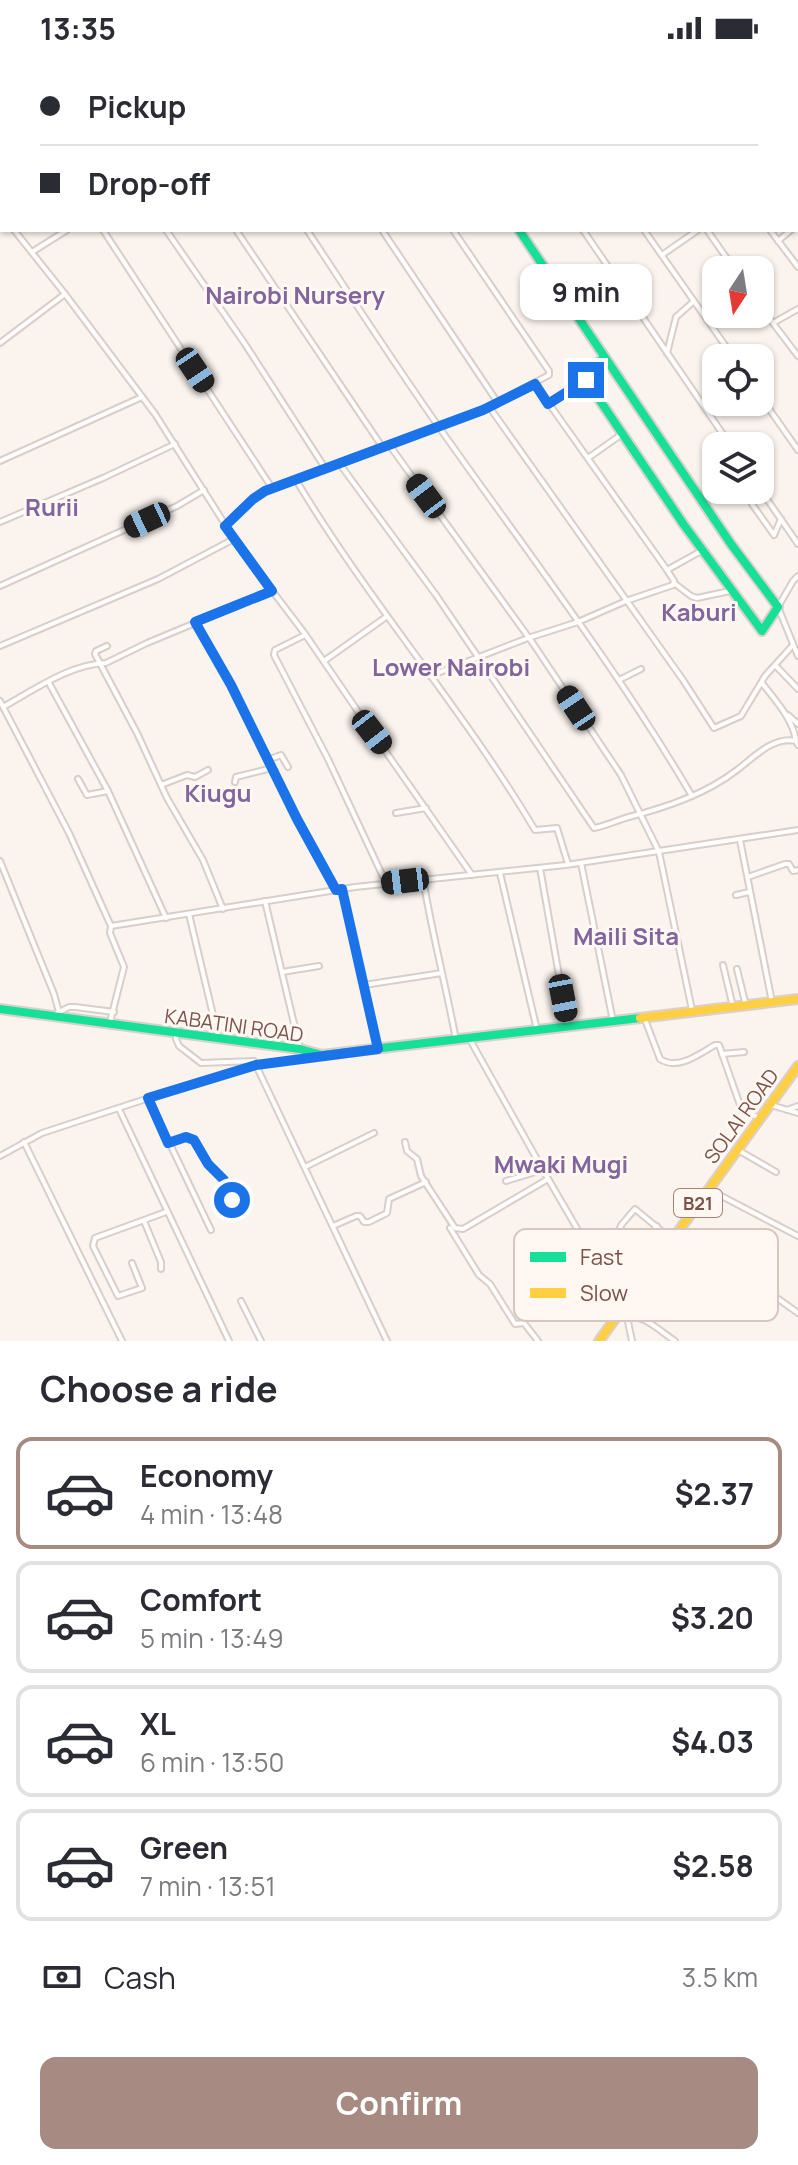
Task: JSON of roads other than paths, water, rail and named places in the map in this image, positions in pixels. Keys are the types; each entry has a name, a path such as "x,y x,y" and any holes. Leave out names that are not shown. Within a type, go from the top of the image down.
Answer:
{"main road":[{"path":"520,232 746,566 778,607 761,631 586,380 583,372 604,358"},
{"name":"KABATINI ROAD","path":"0,1009 300,1049 322,1055 798,999"},
{"name":"SOLAI ROAD","path":"680,1228 798,1066"},
{"name":"SOLAI ROAD","path":"603,1339 618,1321"}],"street":[{"path":"16,232 142,397 225,526 305,634 472,875"},
{"path":"32,252 64,232"},
{"path":"104,232 272,488"},
{"path":"167,232 325,468"},
{"path":"237,232 383,448"},
{"path":"308,232 439,428 635,703 692,796"},
{"path":"383,232 498,403"},
{"path":"225,526 258,495 272,488 439,428 498,403 547,377 549,371 454,232"},
{"path":"584,232 721,432"},
{"path":"645,232 724,344"},
{"path":"662,255 695,232"},
{"path":"708,232 725,256"},
{"path":"771,232 798,267"},
{"path":"778,241 789,232"},
{"path":"575,312 623,289"},
{"path":"0,343 65,294"},
{"path":"667,353 676,317 693,302"},
{"path":"774,322 798,309"},
{"path":"774,324 798,356"},
{"path":"548,404 586,380"},
{"path":"535,384 674,583 697,598 731,591"},
{"path":"0,461 142,397"},
{"path":"489,407 714,728 741,716 765,676 798,639"},
{"path":"774,416 798,450"},
{"path":"588,458 623,433"},
{"path":"0,522 175,444"},
{"path":"390,446 605,748 642,814 659,852 693,1012"},
{"path":"339,463 436,595 593,827 598,828 692,796 727,777 761,751 792,739 797,743"},
{"path":"296,480 386,617 510,789 535,831 557,828 568,864"},
{"path":"0,586 177,506 204,490"},
{"path":"752,504 774,535 781,519"},
{"path":"770,504 798,544"},
{"path":"0,646 158,579 234,539"},
{"path":"667,570 703,550"},
{"path":"798,576 778,607 798,656"},
{"path":"430,676 674,583"},
{"path":"110,1024 124,967 110,933 111,926 69,833 1,704 68,673 106,663 272,591"},
{"path":"324,661 386,617"},
{"path":"195,622 231,685 297,819 339,890 378,1049"},
{"path":"305,634 275,650 274,655 328,759 386,883"},
{"path":"107,646 95,652 167,798 203,860 223,909"},
{"path":"775,665 798,689"},
{"path":"619,680 641,669"},
{"path":"49,683 108,791 166,918"},
{"path":"762,683 790,720 797,743"},
{"path":"790,720 798,724"},
{"path":"267,760 281,755 288,767"},
{"path":"235,782 236,777 272,768"},
{"path":"161,785 187,775 195,777 208,770"},
{"path":"78,779 87,795 108,791"},
{"path":"396,813 426,808"},
{"path":"111,926 386,883 581,863 798,830"},
{"path":"740,840 772,1002"},
{"path":"0,861 50,982 54,1014 69,1007 114,1012"},
{"path":"581,863 613,1021"},
{"path":"748,877 787,864 793,871 798,870"},
{"path":"540,868 568,1026"},
{"path":"500,873 537,1030"},
{"path":"423,879 456,1040"},
{"path":"736,895 749,892"},
{"path":"265,901 300,1049"},
{"path":"189,914 218,1038"},
{"path":"723,965 733,1007"},
{"path":"282,972 319,966"},
{"path":"737,969 746,1006"},
{"path":"364,985 442,973"},
{"path":"644,1017 660,1059 664,1062 679,1063 717,1045 720,1047 741,1108 758,1118"},
{"path":"176,1033 179,1046 201,1063 254,1061 387,1341"},
{"path":"469,1038 577,1229"},
{"path":"722,1054 744,1052"},
{"path":"0,1156 42,1133 148,1098 256,1065 322,1055"},
{"path":"148,1098 211,1230"},
{"path":"769,1105 798,1113"},
{"path":"787,1110 798,1106"},
{"path":"119,1109 229,1341"},
{"path":"305,1167 374,1133"},
{"path":"168,1143 186,1137 194,1140 208,1164 224,1180 232,1200 239,1206"},
{"path":"24,1142 122,1341"},
{"path":"405,1142 407,1151 417,1159 418,1170 455,1228 463,1229 548,1179"},
{"path":"736,1149 776,1172"},
{"path":"506,1181 543,1170"},
{"path":"333,1226 356,1216 369,1222 387,1213 392,1197 426,1182"},
{"path":"707,1189 798,1236"},
{"path":"619,1229 635,1209 660,1229"},
{"path":"132,1263 142,1288 118,1296 93,1242 95,1238 166,1212"},
{"path":"144,1221 161,1269"},
{"path":"450,1228 515,1324 524,1323 538,1341"},
{"path":"778,1299 798,1313"},
{"path":"241,1301 261,1341"},
{"path":"627,1321 632,1341"},
{"path":"646,1321 675,1341"}],"district":[{"name":"Nairobi Nursery","path":"295,294"},
{"name":"Rurii","path":"52,506"},
{"name":"Kaburi","path":"699,611"},
{"name":"Lower Nairobi","path":"451,666"},
{"name":"Kiugu","path":"218,792"},
{"name":"Maili Sita","path":"626,935"},
{"name":"Mwaki Mugi","path":"561,1163"}]}
